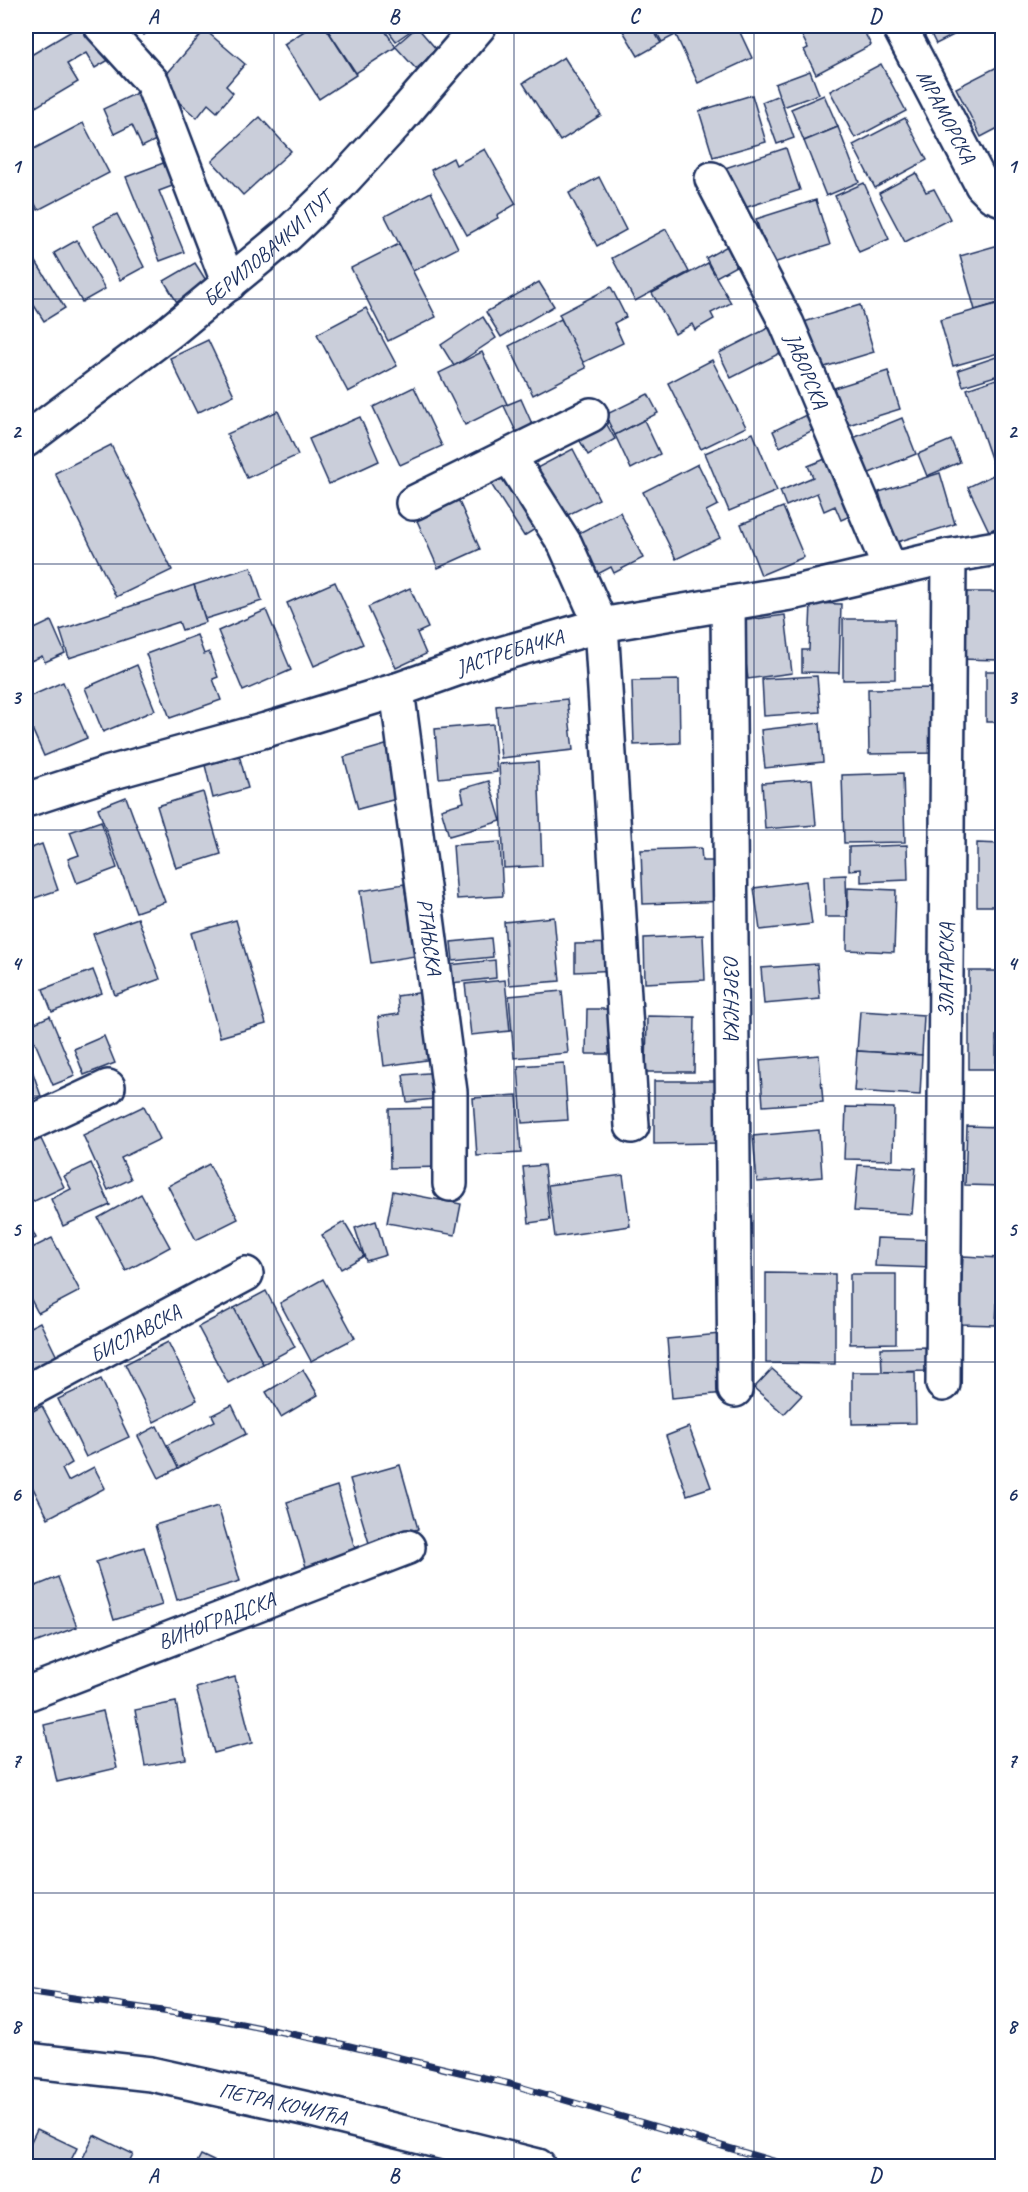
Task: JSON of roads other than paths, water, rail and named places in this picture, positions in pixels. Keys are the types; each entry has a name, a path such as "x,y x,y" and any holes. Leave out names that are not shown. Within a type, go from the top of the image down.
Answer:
{"street":[{"path":"101,26 152,82 230,284"},
{"name":"БЕРИЛОВАЧКИ ПУТ","path":"26,440 69,410 230,284 287,236 339,185 394,125 479,26"},
{"name":"МРАМОРСКА","path":"899,26 982,186 992,195 1002,199"},
{"name":"ЈАВОРСКА","path":"712,179 787,324 890,569"},
{"path":"413,503 591,415"},
{"path":"509,456 566,544 601,626 632,1126"},
{"name":"ЈАСТРЕБАЧКА","path":"26,800 106,774 266,730 398,690 489,657 601,626 796,592 949,556 1002,547"},
{"name":"ЗЛАТАРСКА","path":"943,1384 949,556"},
{"name":"ОЗРЕНСКА","path":"728,604 735,1390"},
{"name":"РТАЊСКА","path":"398,690 450,1092 450,1184"},
{"path":"26,1125 108,1087"},
{"name":"БИСЛАВСКА","path":"26,1392 246,1274"},
{"name":"ВИНОГРАДСКА","path":"26,1694 408,1547"},
{"name":"ПЕТРА КОЧИЋА","path":"26,2060 151,2074 308,2109 538,2166"}],"railway":[{"path":"26,1991 217,2019 341,2044 510,2084 790,2166"}]}
